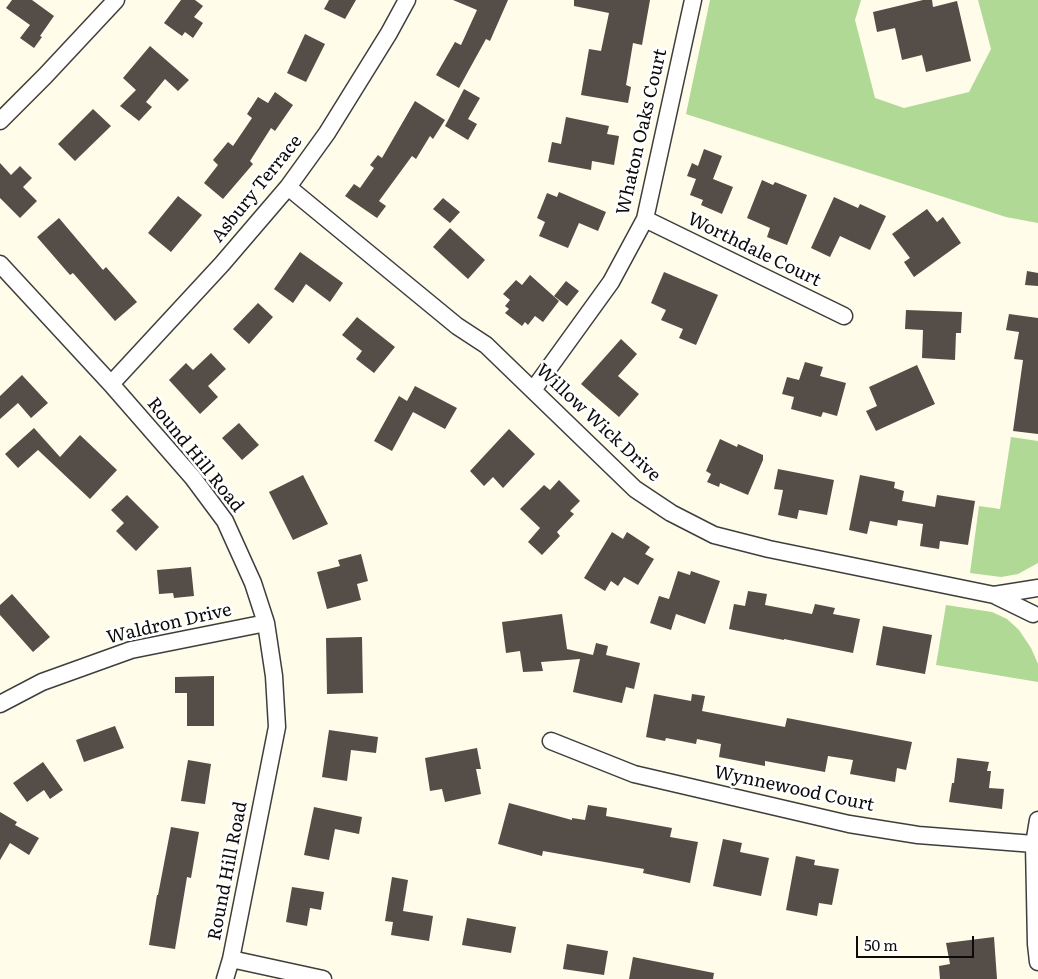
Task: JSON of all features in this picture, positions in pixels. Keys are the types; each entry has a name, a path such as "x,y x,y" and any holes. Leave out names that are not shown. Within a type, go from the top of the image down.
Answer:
{"street":[{"path":"0,121 116,0"},
{"name":"Asbury Terrace","path":"111,384 222,264 288,187 327,133 408,0"},
{"name":"Whaton Oaks Court","path":"533,390 611,282 645,218 693,0"},
{"name":"Willow Wick Drive","path":"288,187 457,326 486,345 635,489 671,512 714,535 769,549 994,595 1036,620"},
{"name":"Worthdale Court","path":"645,218 844,316"},
{"name":"Round Hill Road","path":"0,264 111,384 193,478 225,521 253,583 266,623 274,676 277,727 226,979"},
{"path":"1036,620 1033,603 1038,589"},
{"name":"Willow Wick Drive","path":"994,595 1038,589"},
{"name":"Waldron Drive","path":"0,704 42,682 131,650 266,623"},
{"name":"Wynnewood Court","path":"551,741 634,774 850,824 918,835 1034,844"},
{"path":"1038,820 1034,844 1038,962"},
{"path":"231,959 323,979"}],"green space":[{"path":"710,0 861,0 855,20 875,98 904,108 969,92 991,49 978,0 1038,0 1038,223 1006,217 686,114"},
{"path":"1011,437 1038,441 1038,563 1018,574 1001,577 970,573 979,506 1000,509"},
{"path":"946,605 992,612 1007,619 1019,630 1031,648 1038,664 1038,682 936,665"}],"building":[{"path":"12,0 32,0 54,16 34,48 20,38 30,25 6,8"},
{"path":"181,0 195,0 203,6 194,17 203,23 193,38 185,32 182,36 164,23"},
{"path":"329,0 356,0 345,19 324,9"},
{"path":"453,0 508,0 490,41 486,39 459,88 436,75 455,42 461,45 477,10"},
{"path":"574,0 650,0 642,45 633,43 626,85 631,87 628,103 581,95 589,49 601,51 609,13 574,6"},
{"path":"923,0 932,0 933,7 957,1 971,61 926,72 922,55 902,60 895,28 877,32 873,12"},
{"path":"305,34 325,44 306,82 287,73"},
{"path":"150,46 189,80 178,91 165,79 146,102 152,107 139,121 120,106 136,90 123,78"},
{"path":"464,89 480,98 468,119 477,124 468,140 445,126"},
{"path":"275,92 293,105 275,131 271,128 250,161 253,164 223,199 204,183 218,165 213,160 228,142 233,146 252,118 247,114 258,97 268,103"},
{"path":"415,101 445,120 433,139 430,136 416,159 412,156 379,201 386,206 377,218 345,196 354,184 360,188 374,168 370,165 378,155 382,158"},
{"path":"93,109 111,126 75,161 58,144"},
{"path":"566,117 609,126 607,134 619,136 614,165 592,161 591,170 548,162 552,142 561,144"},
{"path":"704,149 722,156 713,179 733,187 722,214 701,205 703,200 690,195 696,179 687,176 692,163 698,166"},
{"path":"0,163 11,175 20,166 32,178 23,187 37,201 20,218 0,198"},
{"path":"762,180 773,185 775,182 807,195 787,245 767,237 770,228 747,218"},
{"path":"559,192 606,212 598,231 579,223 568,248 539,236 545,222 537,218 547,193 557,197"},
{"path":"178,196 202,215 171,252 148,233"},
{"path":"834,197 858,208 860,204 886,216 870,250 840,236 830,257 811,248"},
{"path":"443,198 460,212 450,223 433,209"},
{"path":"927,209 937,222 943,217 961,243 914,277 904,262 910,258 892,234"},
{"path":"59,218 103,270 106,267 137,302 115,321 73,273 70,275 37,237"},
{"path":"450,228 485,260 468,279 433,247"},
{"path":"300,252 343,283 330,302 306,284 293,303 274,289"},
{"path":"1027,271 1038,273 1038,286 1025,285"},
{"path":"664,272 718,295 696,345 679,338 683,329 661,320 666,310 651,303"},
{"path":"530,275 559,301 543,322 535,316 528,325 525,322 522,326 505,313 509,309 505,306 510,300 503,294 516,280 522,285"},
{"path":"566,281 579,291 567,306 554,296"},
{"path":"258,303 273,317 249,344 233,329"},
{"path":"906,310 962,312 961,333 956,333 955,360 922,358 923,330 905,329"},
{"path":"1009,314 1038,318 1038,434 1013,431 1023,360 1014,359 1019,332 1006,330"},
{"path":"357,317 395,347 374,373 356,359 362,351 342,335"},
{"path":"621,339 637,354 618,376 639,394 619,417 581,384"},
{"path":"211,353 226,369 208,386 218,397 200,414 169,380 186,363 193,370"},
{"path":"805,362 823,367 820,376 846,383 837,416 823,412 821,417 791,409 794,397 782,394 787,377 799,380"},
{"path":"917,365 935,404 876,431 866,411 877,406 869,387"},
{"path":"22,375 48,403 31,418 18,403 0,419 0,396"},
{"path":"415,386 457,408 445,429 413,412 392,451 374,441 399,396 407,401"},
{"path":"239,423 259,445 242,460 222,438"},
{"path":"34,428 60,457 80,435 117,470 90,499 38,450 18,468 5,454"},
{"path":"509,429 535,454 503,488 493,477 484,486 470,471"},
{"path":"720,439 737,447 738,444 763,455 763,460 748,495 720,483 719,487 707,482 711,474 706,471"},
{"path":"778,469 834,480 827,515 799,510 797,519 778,515 783,490 774,489"},
{"path":"303,475 328,524 293,540 269,492"},
{"path":"860,475 895,482 894,488 904,491 902,501 935,507 937,495 975,501 968,545 940,541 939,549 920,546 923,524 898,520 897,526 870,521 867,534 849,530"},
{"path":"559,480 580,501 570,511 574,514 557,532 560,536 542,555 528,542 540,528 520,509 544,485 550,490"},
{"path":"127,495 159,527 136,551 116,531 124,523 111,510"},
{"path":"612,532 623,539 627,532 650,547 645,554 654,559 638,585 624,577 618,586 611,581 605,591 584,578"},
{"path":"361,554 368,581 357,584 361,600 327,609 317,572 340,566 338,560"},
{"path":"191,567 194,596 174,598 173,593 159,594 157,570"},
{"path":"678,571 690,575 691,571 720,581 705,624 676,614 671,630 650,623 659,596 669,599"},
{"path":"748,591 767,594 765,605 812,614 815,604 835,608 833,614 860,619 853,653 729,629 734,604 745,606"},
{"path":"12,594 50,637 33,652 0,615 0,605"},
{"path":"562,614 567,649 593,655 596,643 608,646 606,655 640,663 634,689 626,687 622,703 573,692 580,659 541,662 543,671 523,672 520,651 506,653 502,622"},
{"path":"883,626 932,635 925,674 876,665"},
{"path":"362,637 363,693 327,694 326,638"},
{"path":"214,676 214,726 187,726 187,693 175,693 175,677"},
{"path":"654,694 691,701 692,694 705,696 702,711 785,727 787,718 912,742 906,770 897,768 895,782 850,774 853,760 828,756 825,772 765,761 765,766 719,757 721,744 697,739 696,744 666,738 665,741 646,737"},
{"path":"115,726 124,748 84,762 76,740"},
{"path":"329,730 378,737 376,753 351,750 347,781 322,777"},
{"path":"477,748 481,769 476,769 481,794 445,802 442,789 430,791 425,758"},
{"path":"957,758 989,762 987,771 991,771 989,788 1004,789 1002,809 949,802 952,783 954,783"},
{"path":"188,760 211,764 205,804 181,801"},
{"path":"43,762 63,790 50,799 44,790 27,802 13,783"},
{"path":"509,803 572,820 572,818 585,820 588,805 607,808 606,816 672,828 670,837 698,842 690,883 643,873 644,869 543,851 542,856 498,844"},
{"path":"314,807 362,817 359,834 335,829 329,860 304,855"},
{"path":"0,812 17,822 15,825 39,838 29,855 10,843 0,860"},
{"path":"171,827 199,832 191,878 187,877 175,949 149,945"},
{"path":"723,839 742,843 740,852 769,858 761,896 713,886"},
{"path":"796,856 815,860 814,865 839,869 832,905 819,903 817,916 786,910"},
{"path":"392,877 408,880 403,911 433,916 429,941 391,935 393,922 385,921"},
{"path":"292,887 324,892 321,910 310,908 307,926 286,922"},
{"path":"467,918 516,927 511,953 462,945"},
{"path":"994,937 997,979 940,979 939,966 950,964 946,943"},
{"path":"567,944 608,951 604,975 563,969"},
{"path":"633,957 714,973 713,979 629,979"}]}
